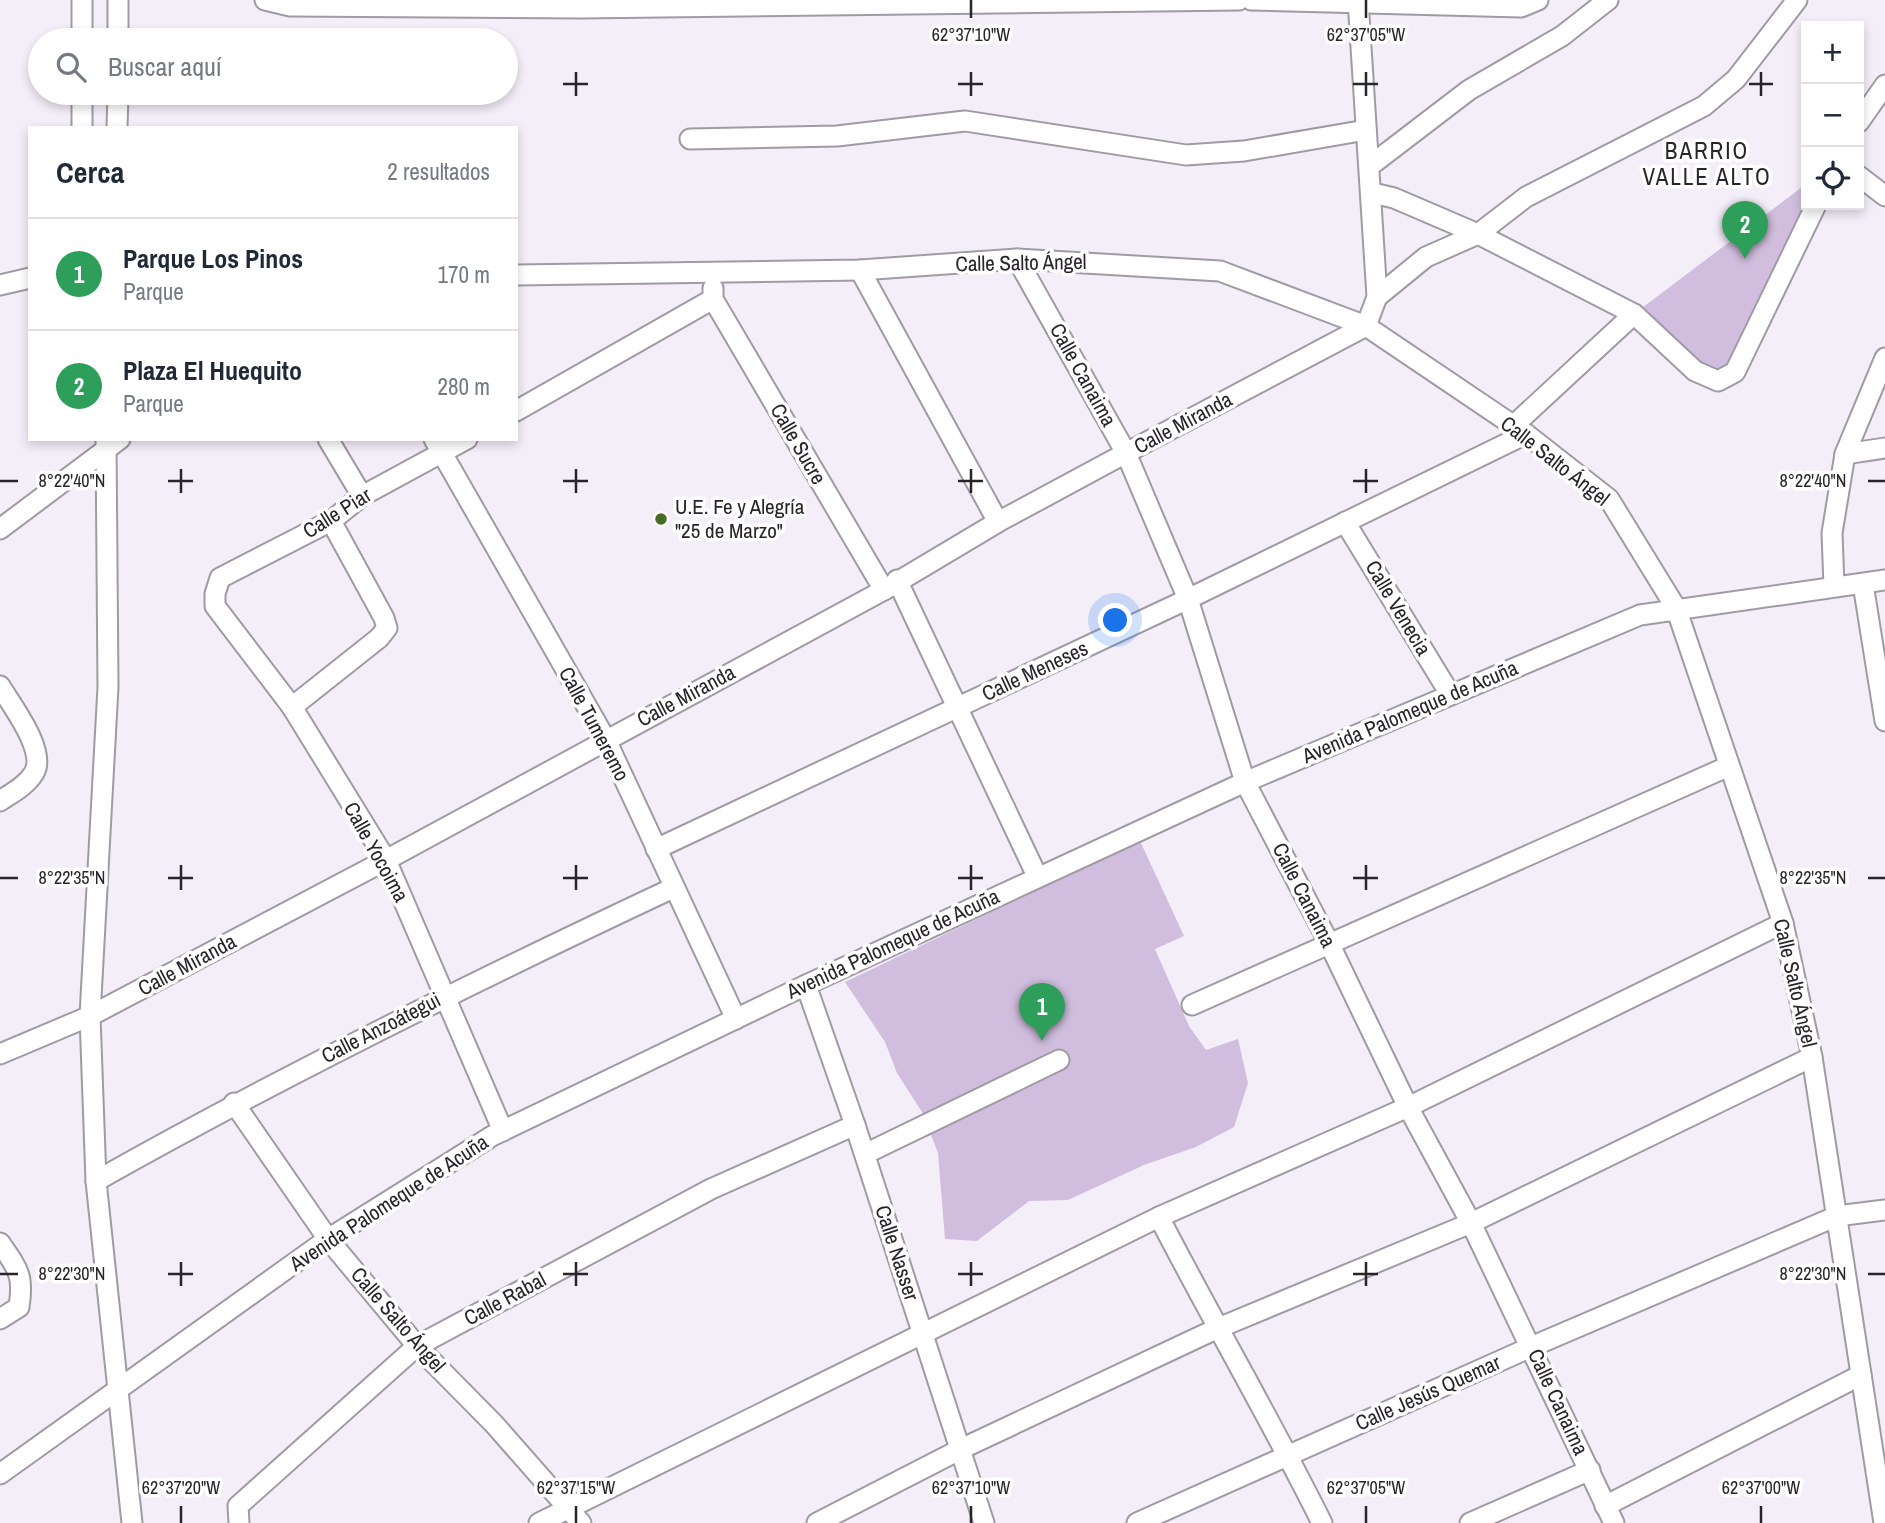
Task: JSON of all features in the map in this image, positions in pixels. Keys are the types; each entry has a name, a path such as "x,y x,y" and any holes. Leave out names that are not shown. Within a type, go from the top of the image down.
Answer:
{"street":[{"path":"82,0 82,28"},
{"path":"118,0 118,28"},
{"path":"265,0 290,6 581,8 1240,0"},
{"path":"1251,0 1521,7 1538,0"},
{"path":"1371,165 1469,90 1562,36 1607,0"},
{"path":"1377,297 1426,257 1478,234 1526,197 1704,106 1736,79 1797,0"},
{"path":"1358,2 1373,193 1377,297 1366,326"},
{"path":"1864,115 1885,85"},
{"path":"82,105 82,126"},
{"path":"117,126 118,105"},
{"path":"690,139 837,135 965,121 1186,155 1244,151 1366,130"},
{"path":"1864,180 1885,196"},
{"path":"1373,193 1394,198 1478,234 1634,314 1695,371 1718,381 1735,372 1814,210"},
{"name":"Calle Salto Ángel","path":"518,275 860,270 1017,259 1220,271 1366,326 1519,430 1609,499 1676,608 1783,923 1812,1057 1884,1523"},
{"name":"Calle Canaima","path":"1017,259 1126,453 1188,599 1245,782 1329,943 1408,1107 1471,1223 1609,1515"},
{"path":"860,270 998,522"},
{"path":"518,410 713,299 713,274"},
{"path":"0,285 28,278"},
{"name":"Calle Sucre","path":"713,299 890,585 958,707 1037,876"},
{"name":"Calle Meneses","path":"656,849 1345,523 1519,430 1634,314"},
{"name":"Calle Miranda","path":"0,1054 90,1016 386,860 890,585 998,522 1366,326"},
{"path":"1834,586 1832,533 1845,454 1885,358"},
{"path":"329,441 362,496"},
{"name":"Calle Piar","path":"215,594 220,579 331,521 362,496 438,446 459,441"},
{"path":"0,529 111,443"},
{"path":"111,443 108,687 90,1016 96,1181 116,1392 132,1523"},
{"name":"Calle Tumeremo","path":"438,446 606,740 736,1019"},
{"path":"1845,454 1885,448"},
{"path":"292,707 379,638 387,628 331,521"},
{"name":"Calle Venecia","path":"1345,523 1450,694"},
{"name":"Avenida Palomeque de Acuña","path":"0,1474 328,1239 503,1130 806,985 1245,782 1640,615 1885,580"},
{"path":"1863,584 1885,721"},
{"name":"Calle Yocoima","path":"215,594 215,606 292,707 386,860 447,995 503,1130"},
{"path":"0,686 38,751 35,772 23,786 0,801"},
{"path":"1192,1005 1729,766"},
{"name":"Calle Anzoátegui","path":"96,1181 234,1103 447,995 673,888"},
{"path":"539,1523 1159,1217 1408,1107 1783,923"},
{"name":"Calle Nasser","path":"806,985 865,1154 984,1523"},
{"path":"817,1523 961,1449 1216,1329 1471,1223 1812,1057"},
{"path":"865,1154 1059,1060"},
{"name":"Calle Salto Ángel","path":"234,1103 328,1239 417,1346 494,1424 581,1523"},
{"name":"Calle Rabal","path":"238,1519 238,1506 417,1346 711,1189 855,1125"},
{"name":"Calle Jesús Quemar","path":"1136,1523 1531,1347 1837,1216 1885,1210"},
{"path":"1159,1217 1216,1329 1289,1456 1322,1523"},
{"path":"0,1243 14,1263 23,1284 19,1307 0,1319"},
{"path":"1609,1515 1861,1375"},
{"path":"1470,1523 1590,1470"}],"shaded area":[{"path":"1801,188 1801,210 1810,210 1718,381 1634,314"},
{"path":"1140,841 1184,936 1155,949 1189,1026 1206,1050 1238,1039 1248,1083 1234,1127 1196,1147 1144,1165 1068,1200 1029,1201 977,1241 945,1239 938,1153 922,1112 897,1073 885,1042 845,982"}],"place":[{"name":"Plaza El Huequito","path":"1745,259"},
{"name":"U.E. Fe y Alegría \"25 de Marzo\"","path":"661,519"},
{"name":"Parque Los Pinos","path":"1042,1041"}],"district":[{"name":"BARRIO VALLE ALTO","path":"1707,164"}]}
